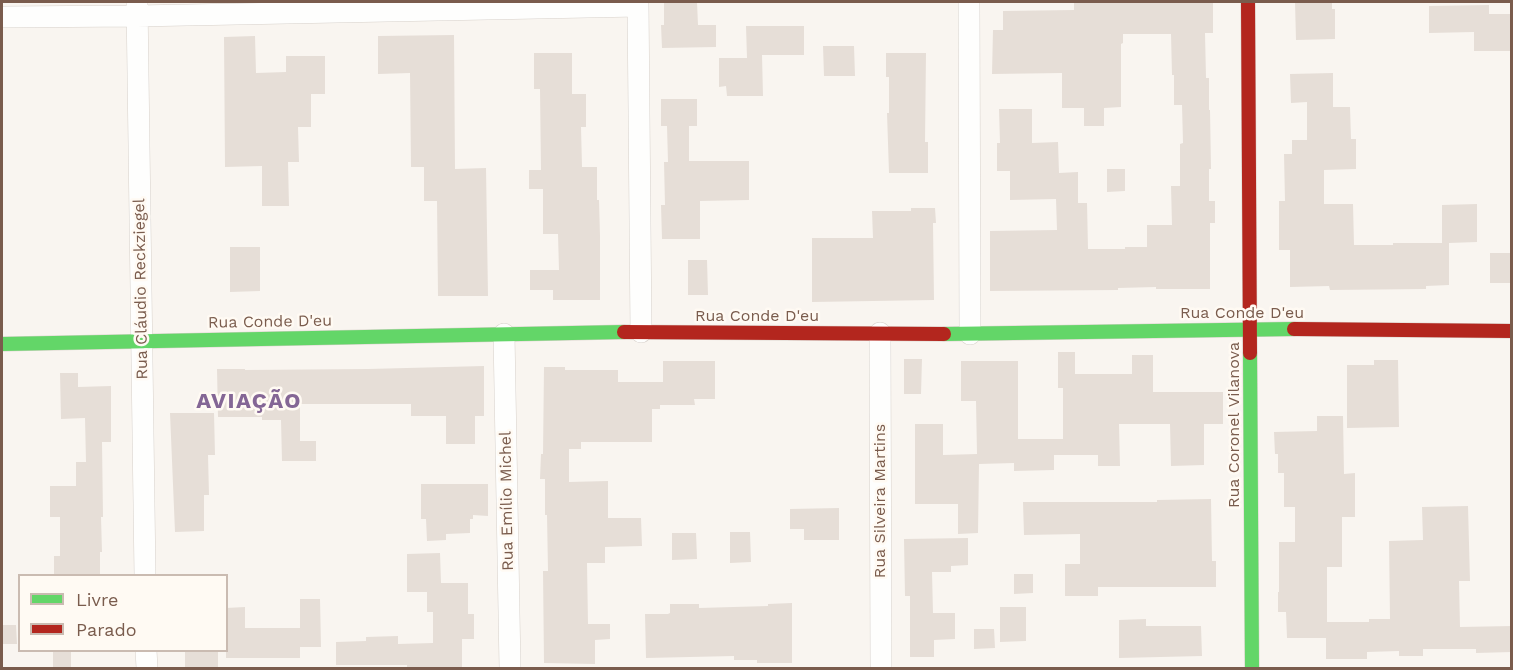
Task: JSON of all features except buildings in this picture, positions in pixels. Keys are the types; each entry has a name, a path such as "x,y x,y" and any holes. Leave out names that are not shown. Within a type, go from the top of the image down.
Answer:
{"street":[{"path":"969,2 970,333"},
{"name":"Rua Coronel Vilanova","path":"1248,2 1252,669"},
{"path":"2,17 137,9 638,4 641,332"},
{"name":"Rua Cláudio Reckziegel","path":"137,9 145,574"},
{"name":"Rua Conde D'eu","path":"2,344 641,332 970,333 1250,329 1512,331"},
{"name":"Rua Silveira Martins","path":"880,333 881,669"},
{"name":"Rua Emílio Michel","path":"504,334 510,669"},
{"path":"146,652 147,669"}],"traffic: fast":[{"path":"944,334 1294,329"},
{"path":"2,344 624,332"},
{"path":"1250,353 1252,668"}],"traffic: jam":[{"path":"1248,2 1250,353"},
{"path":"1294,329 1512,331"},
{"path":"624,332 944,334"}],"district":[{"name":"AVIAÇÃO","path":"249,402"}]}
